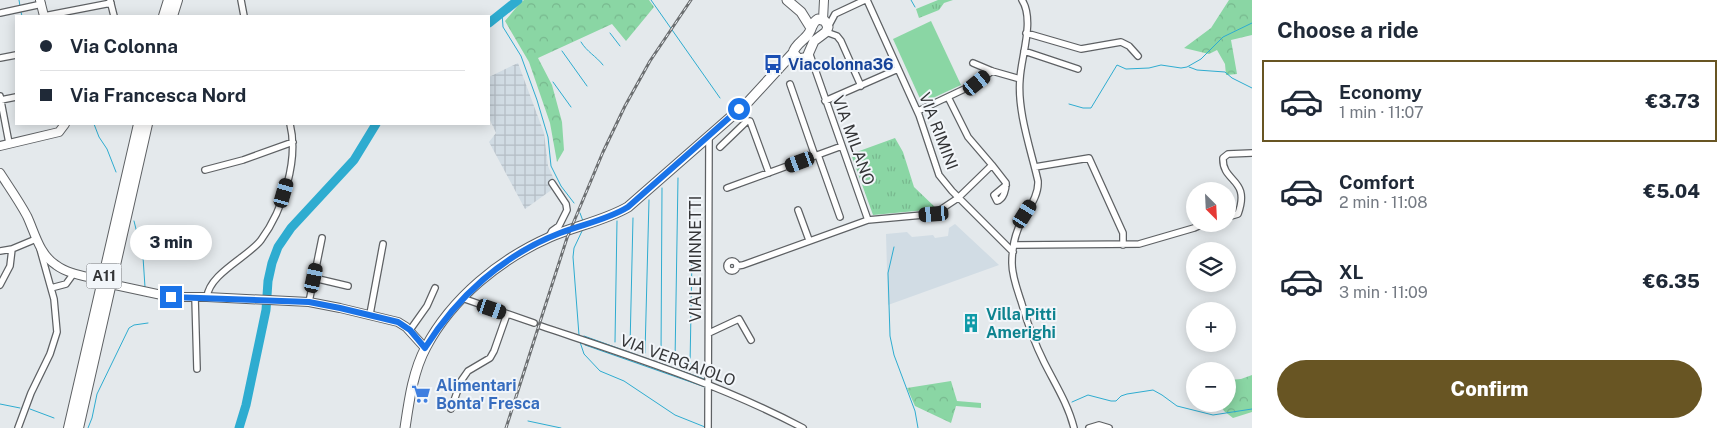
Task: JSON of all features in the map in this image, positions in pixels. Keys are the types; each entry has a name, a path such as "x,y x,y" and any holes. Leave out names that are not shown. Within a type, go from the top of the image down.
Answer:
{"highway":[{"path":"164,15 169,0"},
{"path":"172,15 177,0"},
{"name":"A11","path":"69,428 139,125"},
{"name":"A11","path":"78,428 147,125"}],"main road":[{"path":"787,0 820,24"},
{"path":"405,428 413,385 425,348 462,298 511,258 560,229 610,216 628,207 709,134 748,102 774,73 801,56 814,41 820,24 823,0"},
{"path":"41,2 44,15"},
{"path":"801,56 795,47 820,24"},
{"path":"0,146 59,132 65,125"},
{"path":"0,173 26,216 37,242 54,264 74,273 100,280"},
{"path":"115,285 171,297 309,302 370,314 398,322 410,330 425,348"}],"street":[{"path":"25,0 26,8"},
{"path":"241,0 244,15"},
{"path":"861,86 841,41 820,24 835,14 866,0"},
{"name":"VIA RIMINI","path":"866,0 918,111 939,175 958,198 1013,252"},
{"path":"48,15 111,1 114,15"},
{"path":"1024,1 1028,22 1020,79 1025,130 1039,187 1017,230 1012,263 1015,282 1029,328 1045,364 1063,397 1074,428"},
{"path":"0,13 26,8 41,2"},
{"path":"1026,33 1081,49 1121,42 1138,56"},
{"path":"1024,51 1078,69"},
{"path":"0,58 15,55"},
{"name":"VIA MILANO","path":"801,56 814,69 868,220"},
{"path":"973,63 1020,79"},
{"path":"825,101 898,70"},
{"path":"918,111 975,84 992,71"},
{"path":"790,84 840,217"},
{"path":"9,143 0,98 15,97"},
{"path":"948,97 968,137 1004,179 1006,185"},
{"path":"720,146 747,121 750,121 769,173"},
{"path":"207,297 207,291 221,273 260,241 277,210 290,172 293,142 290,125"},
{"name":"VIALE MINNETTI","path":"708,428 709,134"},
{"path":"205,170 243,160 293,142"},
{"path":"727,188 842,146"},
{"path":"1236,215 1238,214 1241,192 1237,183 1224,167 1223,158 1228,154 1252,153"},
{"path":"1035,167 1089,158 1123,233 1123,245"},
{"path":"737,266 868,220 934,214 958,198 992,165"},
{"path":"552,183 566,205 566,212 560,229"},
{"path":"798,210 809,240"},
{"path":"1014,245 1139,244 1186,230"},
{"path":"309,302 322,238"},
{"path":"0,251 37,242 51,288 57,318 56,338 31,393 18,428"},
{"path":"370,314 383,244"},
{"path":"0,285 10,266 12,249"},
{"path":"51,288 66,284 74,273"},
{"path":"314,278 348,286"},
{"path":"410,330 427,306 435,288"},
{"path":"195,297 197,369"},
{"path":"462,298 534,323"},
{"path":"452,409 460,381 468,371 490,358 507,314"},
{"path":"709,333 739,319 751,340"},
{"name":"VIA VERGAIOLO","path":"541,326 708,384 803,428"},
{"path":"1089,428 1099,425 1109,428"}],"shaded area":[{"path":"518,63 544,133 548,166 557,186 525,209 489,142 496,133 490,120 490,77"},
{"path":"955,224 999,265 888,305 886,234 907,232 912,237 933,235 935,238 948,236 949,228"}],"green space":[{"path":"524,0 649,0 654,7 626,41 612,24 538,58 552,85 562,122 564,150 557,162 550,123 529,62 505,21"},
{"path":"938,0 953,0 944,3 939,10 919,18 916,9"},
{"path":"1229,0 1252,0 1252,35 1231,40 1237,74 1226,75 1225,64 1217,50 1209,54 1184,48 1211,28"},
{"path":"931,21 961,85 922,103 893,39"},
{"path":"895,138 903,152 914,187 937,209 873,215 851,154"},
{"path":"1252,375 1252,412 1233,418 1225,412 1236,412 1236,379"},
{"path":"951,381 957,401 981,403 981,408 956,406 951,423 915,406 907,388"}],"waterway":[{"path":"19,0 20,6"},
{"path":"490,22 518,0"},
{"path":"651,0 720,98"},
{"path":"911,0 915,7"},
{"path":"502,13 503,27 521,56 537,100 548,137 551,166 561,186 574,203"},
{"path":"1069,104 1091,108 1117,65 1126,69 1149,68 1161,65 1187,67 1201,59 1223,37 1252,23"},
{"path":"610,33 620,46"},
{"path":"581,42 603,65"},
{"path":"562,51 587,86"},
{"path":"1189,67 1197,70 1225,72 1232,78 1252,88"},
{"path":"553,82 571,107"},
{"path":"94,125 116,172"},
{"path":"239,428 246,405 266,310 268,281 278,247 291,228 354,160 375,125"},
{"path":"675,361 678,178"},
{"path":"661,358 662,188"},
{"path":"645,353 649,200"},
{"path":"580,213 583,221"},
{"path":"630,347 633,218"},
{"path":"134,221 143,257 145,287"},
{"path":"615,342 617,221"},
{"path":"579,335 573,257 574,248 583,229"},
{"path":"894,247 888,273 890,336 894,355 915,411 918,428"},
{"path":"690,366 692,257"},
{"path":"88,428 97,394 129,328 134,325 148,323"},
{"path":"584,336 704,379"},
{"path":"580,342 584,354 600,371 624,381 675,415 705,427"},
{"path":"585,345 705,387"},
{"path":"1072,402 1088,395 1116,401 1121,396 1127,394 1153,390 1177,406 1213,415 1252,409"},
{"path":"0,404 20,408"},
{"path":"30,409 54,418"},
{"path":"528,421 561,428"}],"railway":[{"path":"506,428 567,238 603,152 625,106 650,61 691,0"}],"place":[{"name":"Viacolonna36","path":"773,64"},
{"name":"Villa Pitti Amerighi","path":"971,323"},
{"name":"Alimentari Bonta' Fresca","path":"421,394"}],"route":[{"path":"171,297 309,302 340,308 384,317 398,322 410,330 425,348 452,310 493,271 534,244 561,232 618,213 628,207 739,109"}]}
